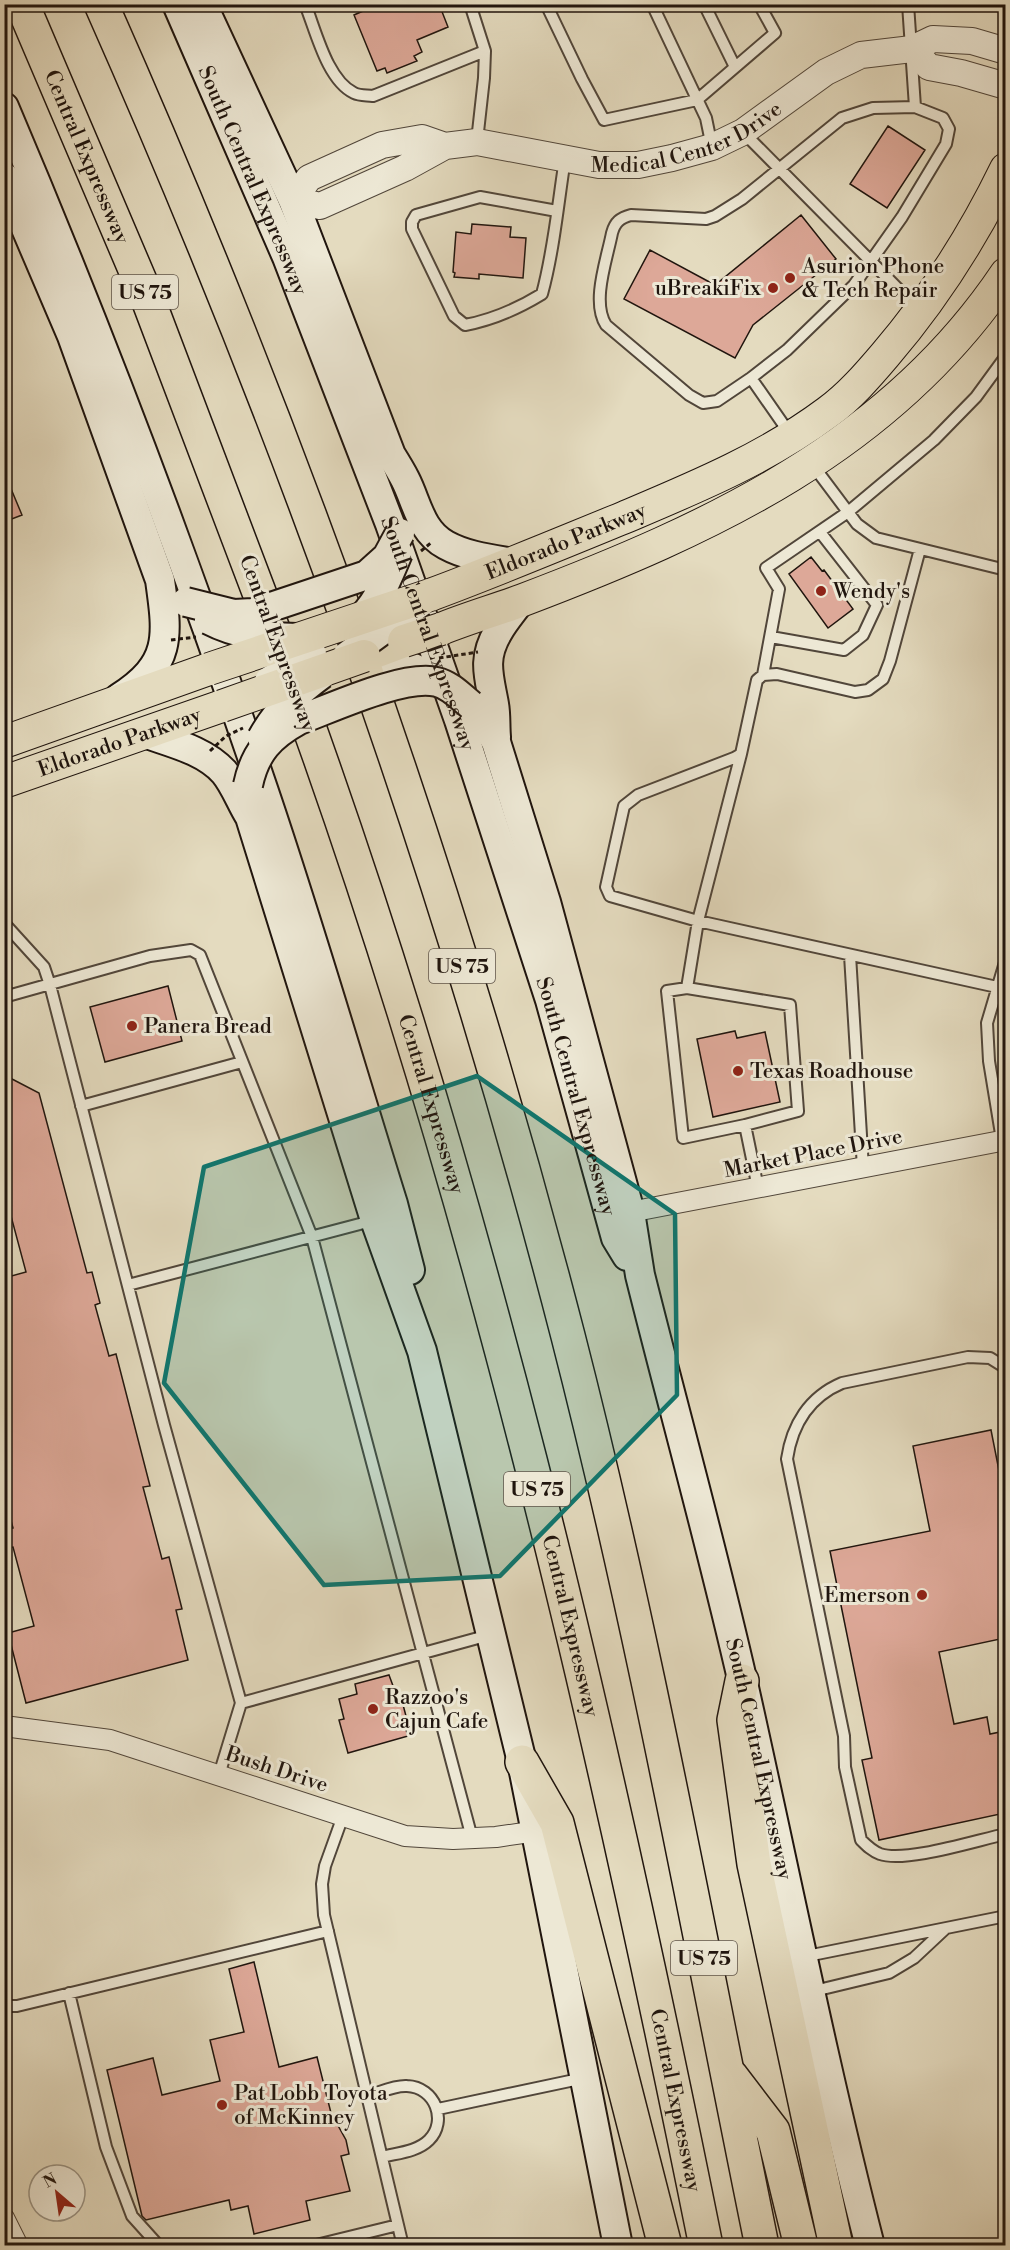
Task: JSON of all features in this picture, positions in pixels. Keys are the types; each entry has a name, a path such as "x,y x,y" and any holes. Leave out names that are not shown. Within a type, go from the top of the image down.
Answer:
{"highway":[{"name":"Central Expressway","path":"22,4 124,240 204,443 316,746 396,988 492,1318 556,1560 632,1890 706,2246"},
{"name":"US 75","path":"101,4 207,255 294,476 404,787 486,1044 554,1282 613,1521 662,1743 762,2246"},
{"path":"742,1681 734,1720 754,1864 836,2246"},
{"path":"522,1762 556,1823 665,2246"},
{"path":"726,2070 773,2131 801,2246"}],"main road":[{"name":"South Central Expressway","path":"177,4 287,257 372,475 459,720 550,1000 616,1238 640,1275"},
{"name":"South Central Expressway","path":"202,4 293,200 391,455"},
{"path":"4,107 45,202 136,433 261,782 393,1204 423,1318 422,1351"},
{"name":"Eldorado Parkway","path":"4,782 222,706 341,646 430,595 710,482 792,436 829,411 869,374 920,311 993,196 1005,169"},
{"path":"4,177 72,336 160,580 165,634 158,661 141,682 107,706"},
{"path":"812,464 810,458 812,451 822,434 850,411 905,358 926,328 950,267"},
{"name":"Eldorado Parkway","path":"4,742 263,652 404,641 520,601 679,536 732,511 812,464 864,425 952,346 1005,274"},
{"path":"679,536 704,510 790,462 797,452 792,436"},
{"path":"249,817 251,772 257,747 279,710 341,646 375,602 400,547 403,507 391,455"},
{"path":"391,455 405,478 422,520 438,540 466,554 513,563"},
{"path":"186,602 234,614 253,613 368,575 387,556 402,526"},
{"path":"160,580 211,621 239,633 341,646 424,672 437,670"},
{"path":"496,742 494,706 487,663 489,652 499,630 520,601"},
{"path":"437,670 482,717 496,742"},
{"path":"251,772 276,735 300,720 392,686 423,680 437,670"},
{"path":"144,733 194,751 215,764 231,783 249,817 375,1220 422,1351 522,1762 618,2246"},
{"name":"South Central Expressway","path":"496,742 546,902 630,1212 640,1275 742,1681 802,1957 870,2246"}],"street":[{"name":"Medical Center Drive","path":"293,200 309,178 382,145 422,138 445,146 477,141 599,165 638,165 712,147 743,132 826,72 861,55 912,49 933,39 972,42 1005,51"},
{"path":"912,49 929,67 961,73 1005,86"},
{"name":"Market Place Drive","path":"630,1212 1004,1140"},
{"name":"Bush Drive","path":"4,1726 110,1740 405,1836 453,1839 537,1831"},
{"path":"4,2218 18,2246"}],"lane":[{"path":"305,4 333,74 343,87 357,95 373,96 485,51"},
{"path":"470,4 485,51 477,141"},
{"path":"546,4 603,120 697,100 775,33 759,4"},
{"path":"652,4 706,118 712,147"},
{"path":"704,4 735,67"},
{"path":"908,4 915,107"},
{"path":"915,107 943,118 949,129 946,144 902,217 854,285 787,350 751,378 717,401 703,403 689,395 606,325 600,316 600,292 615,225 622,217 631,215 706,219 715,216 742,199 823,131 842,118 873,108 915,107"},
{"path":"743,132 920,311"},
{"path":"557,211 480,197 417,215 412,222 412,229 454,316 465,325 477,323 542,294 557,211 565,159"},
{"path":"763,675 779,589 766,568 848,512 942,431 976,398 1005,356"},
{"path":"751,378 792,436"},
{"path":"812,464 857,524 876,538 1005,570"},
{"path":"771,638 844,650 863,635 878,605 820,532"},
{"path":"687,988 698,921 741,754 757,680 763,675 777,674 855,692 868,690 884,679 920,549"},
{"path":"741,754 638,795 624,806 606,887 610,896 698,921 997,987"},
{"path":"4,923 44,967 50,985 164,1425 240,1703 219,1775"},
{"path":"4,997 150,956 191,950 200,955 210,974 242,1062 312,1237 472,1838"},
{"path":"849,955 862,1168"},
{"path":"1004,1140 989,1061 987,1023 1005,959"},
{"path":"687,988 790,1005 798,1111 745,1125 683,1138 667,991 687,988"},
{"path":"81,1106 242,1062"},
{"path":"745,1125 758,1188"},
{"path":"128,1285 375,1220"},
{"path":"1005,1368 990,1358 968,1357 842,1383 825,1390 797,1424 787,1459 844,1736 845,1767 861,1840 869,1848 881,1854 894,1856 919,1853 1005,1834"},
{"path":"240,1703 491,1634"},
{"path":"343,1816 325,1866 322,1884 324,1915 403,2246"},
{"path":"802,1957 1005,1916"},
{"path":"810,1992 889,1973 914,1958 945,1928"},
{"path":"4,2006 17,2006 328,1931"},
{"path":"69,1993 106,2147 132,2216 159,2246"},
{"path":"438,2109 586,2077"},
{"path":"367,2096 407,2086 426,2092 438,2109 439,2120 436,2130 423,2145 382,2157"},
{"path":"312,2246 398,2225"}],"path":[{"path":"437,670 478,652"},
{"path":"210,751 226,736 246,727"}],"highlighted area":[{"path":"477,1076 675,1214 677,1395 500,1576 324,1585 164,1383 204,1167"}],"building":[{"path":"360,4 439,4 448,27 417,40 422,52 414,56 417,61 387,73 385,68 377,71 354,15 363,11"},
{"path":"888,126 925,150 887,208 850,184"},
{"path":"801,215 836,259 753,325 735,358 624,299 650,250 715,285"},
{"path":"472,224 511,227 510,237 526,238 523,278 479,274 479,279 454,277 456,232 471,234"},
{"path":"4,472 22,515 4,522"},
{"name":"Wendy's","path":"811,557 822,571 824,570 853,609 828,628 789,574"},
{"path":"168,986 182,1041 105,1062 90,1007"},
{"name":"Texas Roadhouse","path":"735,1031 737,1038 765,1032 780,1102 713,1117 697,1039"},
{"path":"12,1079 39,1093 87,1273 92,1272 100,1303 95,1305 109,1356 116,1354 150,1486 143,1487 162,1559 169,1557 182,1609 176,1610 188,1660 26,1703 8,1633 34,1626 13,1547 7,1548 4,1540 4,1530 13,1528 4,1495 4,1278 26,1272 4,1190 4,1081"},
{"name":"Emerson","path":"991,1430 1005,1501 1005,1638 939,1652 954,1724 987,1717 990,1734 1005,1731 1005,1813 879,1840 862,1760 872,1758 830,1551 930,1531 913,1446"},
{"name":"Razzoo's Cajun Cafe","path":"389,1675 399,1702 402,1701 406,1716 402,1717 408,1736 348,1753 339,1720 344,1719 339,1699 357,1694 355,1684"},
{"name":"Pat Lobb Toyota of McKinney","path":"254,1962 279,2067 317,2057 331,2113 346,2140 349,2154 341,2156 350,2191 306,2201 310,2220 254,2234 248,2206 231,2210 229,2200 146,2220 142,2216 107,2070 153,2058 162,2095 220,2081 210,2040 244,2032 229,1969"}],"place":[{"name":"Asurion Phone & Tech Repair","path":"790,278"},
{"name":"uBreakiFix","path":"773,288"},
{"name":"Wendy's","path":"821,591"},
{"name":"Panera Bread","path":"132,1026"},
{"name":"Texas Roadhouse","path":"738,1071"},
{"name":"Emerson","path":"922,1595"},
{"name":"Razzoo's Cajun Cafe","path":"373,1709"},
{"name":"Pat Lobb Toyota of McKinney","path":"222,2105"}]}
